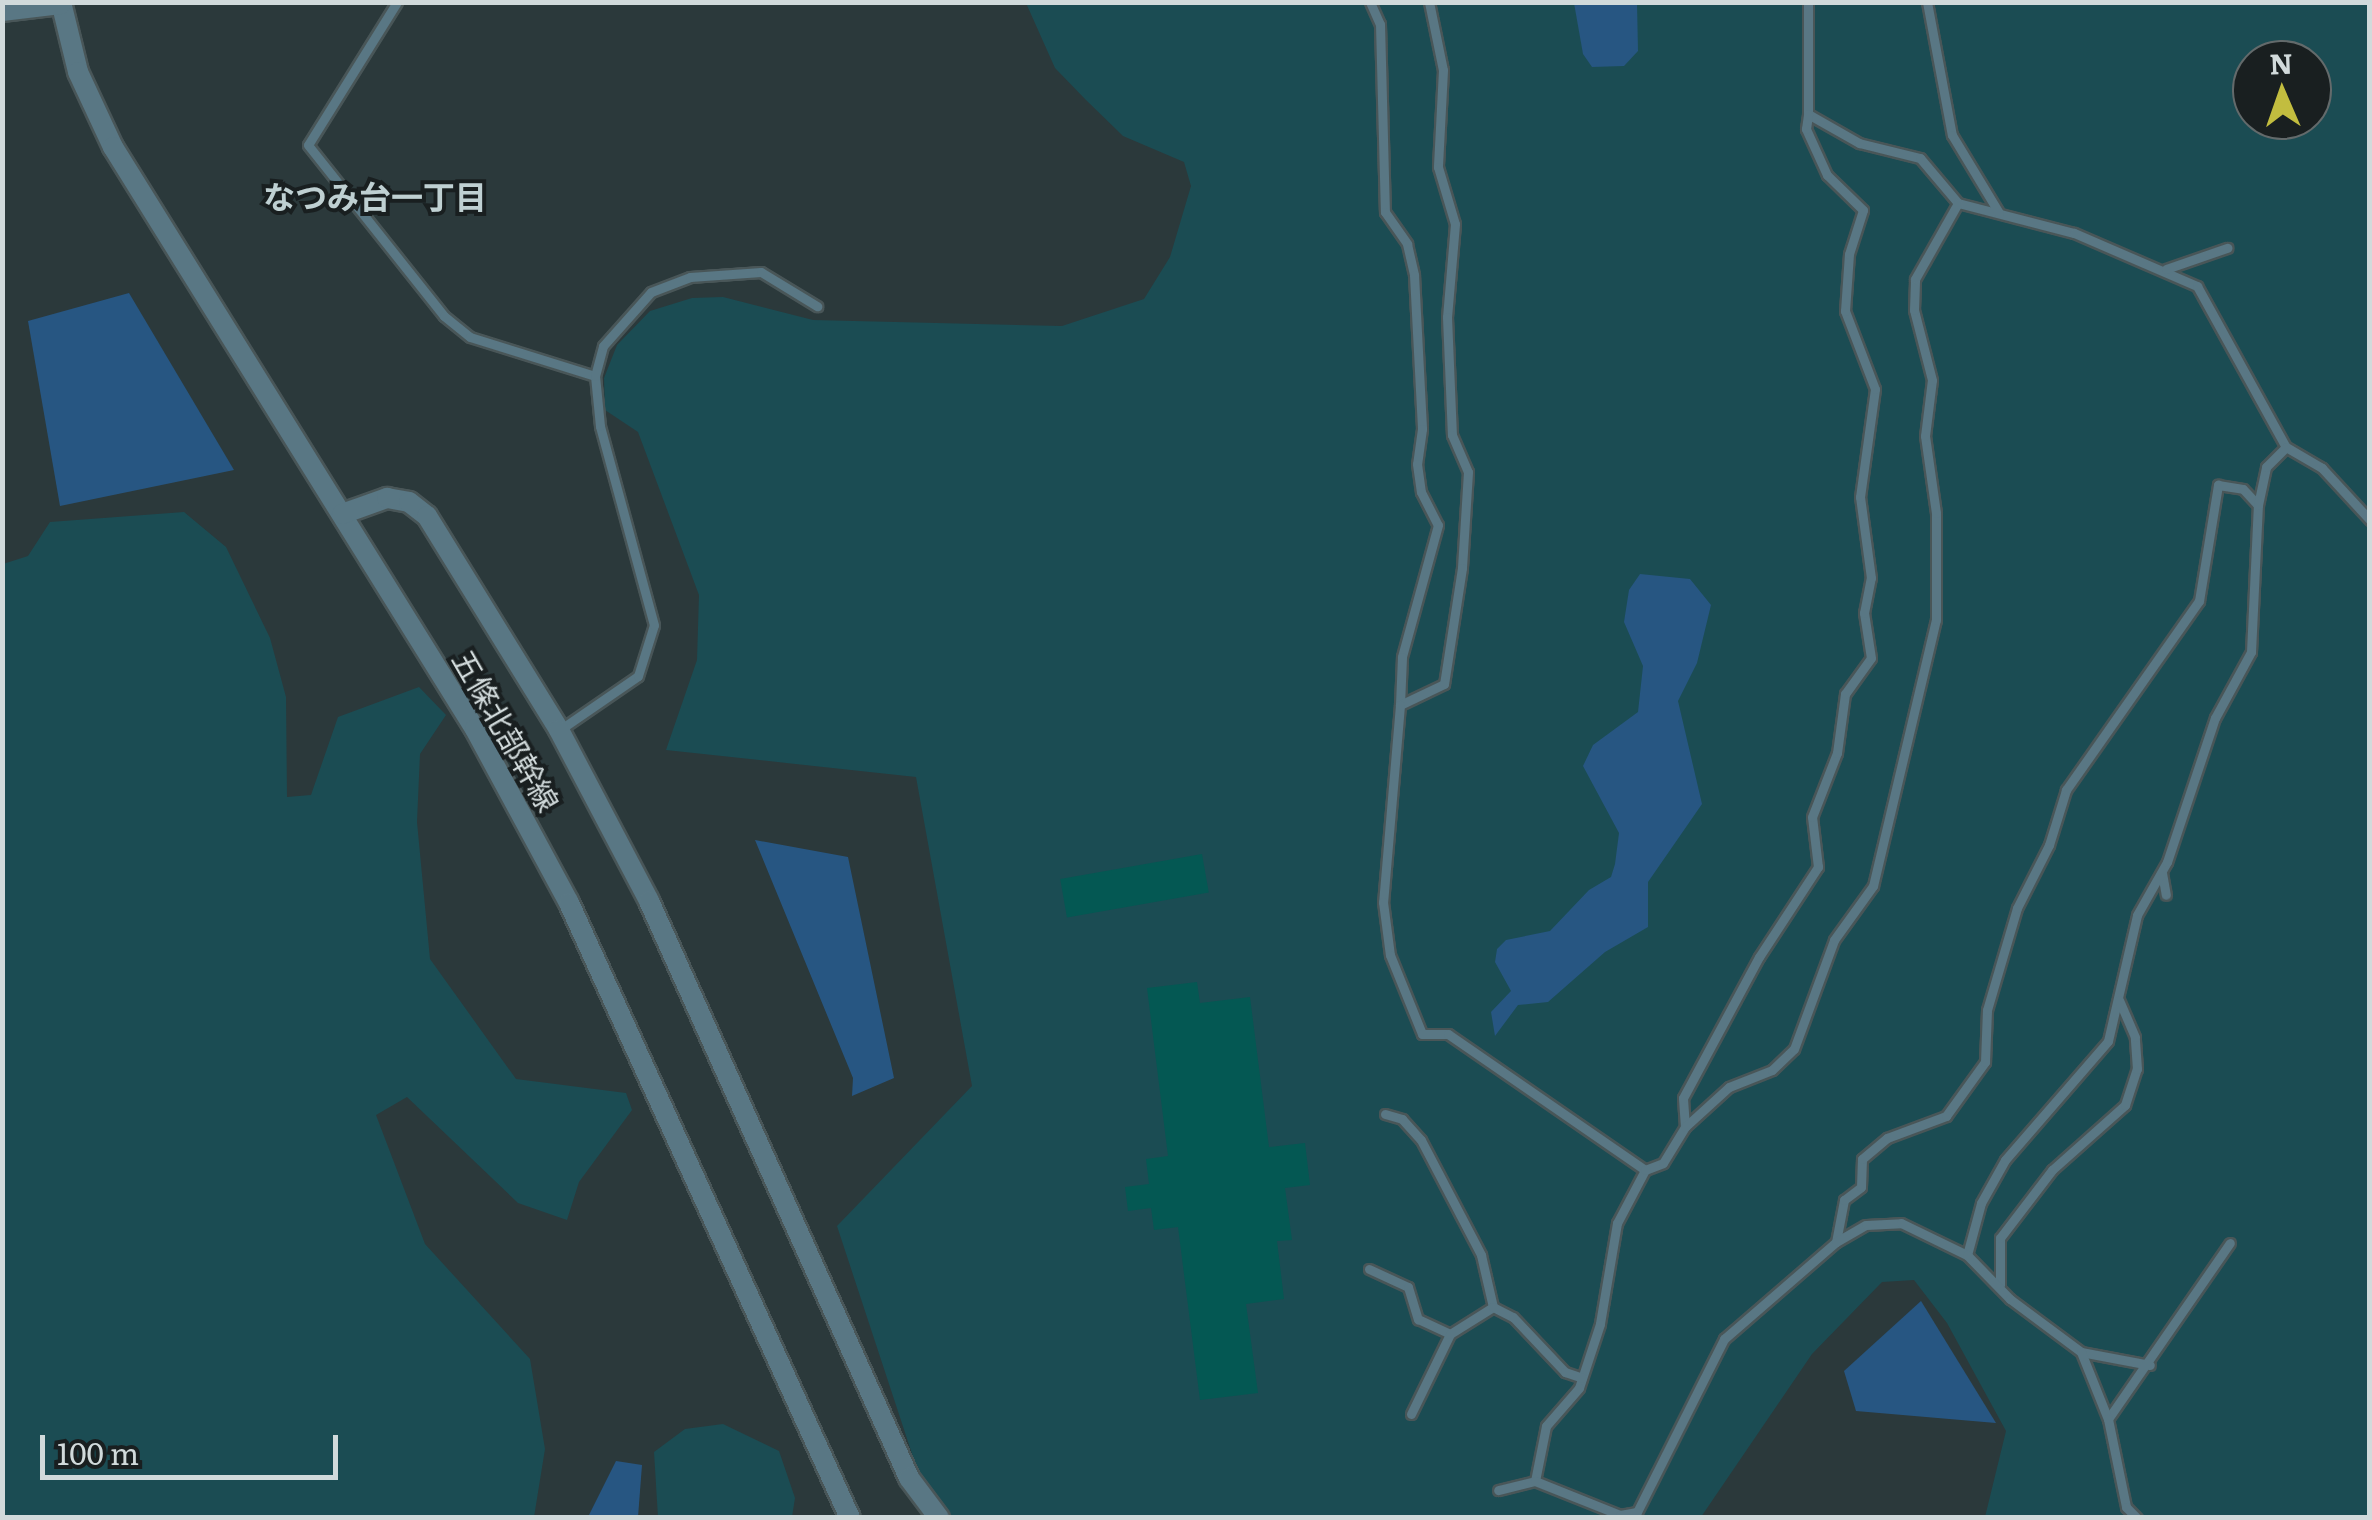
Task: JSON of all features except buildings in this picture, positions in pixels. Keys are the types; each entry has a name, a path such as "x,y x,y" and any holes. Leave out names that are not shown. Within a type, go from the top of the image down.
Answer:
{"street":[{"path":"2,11 61,4"},
{"name":"五條北部幹線","path":"61,4 78,72 112,148 475,729 569,903 850,1518"},
{"path":"342,514 387,498 409,502 427,516 560,730 649,901 909,1478 939,1518"}],"lane":[{"path":"397,2 308,145 444,316 470,337 595,376"},
{"path":"1370,2 1380,24 1385,212 1407,244 1414,275 1422,429 1417,464 1421,492 1438,525 1402,657 1383,902 1390,954 1422,1034 1448,1034 1645,1170"},
{"path":"1400,705 1444,684 1462,568 1468,472 1452,436 1447,317 1455,224 1438,166 1443,70 1429,2"},
{"path":"1534,1481 1546,1426 1582,1378 1600,1324 1617,1222 1645,1170 1677,1149 1685,1127 1683,1098 1759,957 1818,867 1812,816 1837,753 1845,694 1871,658 1864,614 1871,578 1860,497 1875,389 1845,311 1848,254 1863,210 1828,175 1806,129 1808,2"},
{"path":"1927,2 1952,136 1999,213"},
{"path":"1808,114 1846,138 1920,158 1958,203 2074,233 2166,269 2197,286 2286,447 2322,468 2370,520"},
{"path":"1685,1127 1729,1088 1772,1070 1794,1049 1834,940 1873,886 1883,853 1936,620 1936,513 1925,436 1932,380 1914,310 1915,279 1958,203"},
{"path":"2166,269 2227,248"},
{"path":"560,730 638,676 654,625 600,426 595,376 603,346 651,292 672,281 761,272 817,306"},
{"path":"1966,1255 1981,1203 2005,1160 2090,1066 2108,1040 2137,915 2162,872 2215,718 2250,652 2258,505 2266,467 2286,447"},
{"path":"1836,1242 1844,1200 1860,1187 1862,1159 1888,1138 1946,1116 1985,1062 1986,1010 2017,908 2049,845 2066,790 2200,601 2218,486 2243,489 2258,505"},
{"path":"2162,872 2166,895"},
{"path":"2002,1291 1995,1255 2000,1238 2052,1170 2125,1105 2136,1068 2135,1037 2118,1000"},
{"path":"1385,1114 1421,1140 1480,1256 1493,1307 1513,1318 1565,1372 1582,1378"},
{"path":"1498,1490 1534,1481 1620,1515 1637,1512 1724,1339 1836,1242 1866,1225 1900,1223 1966,1255 2002,1291 2081,1352 2150,1364"},
{"path":"2108,1419 2150,1364 2230,1243"},
{"path":"1369,1269 1408,1288 1418,1319 1450,1334"},
{"path":"1411,1414 1450,1334 1493,1307"},
{"path":"2081,1352 2108,1419 2126,1507 2138,1518"}],"shaded area":[{"path":"1026,3 2369,3 2369,1517 1985,1517 2006,1431 1947,1323 1914,1280 1882,1282 1812,1354 1701,1517 950,1517 917,1469 837,1226 972,1086 916,777 666,750 697,660 699,595 638,432 605,410 604,378 617,345 650,311 692,298 723,297 813,320 1062,326 1144,299 1170,257 1191,186 1184,162 1123,136 1055,68"},
{"path":"184,512 226,547 270,638 286,697 287,797 311,795 338,717 419,687 446,715 420,754 417,822 430,959 516,1079 626,1093 632,1110 579,1182 567,1220 518,1203 407,1097 376,1115 425,1244 530,1359 545,1449 534,1517 3,1517 3,564 28,556 50,522"},
{"path":"723,1424 779,1451 795,1498 792,1517 658,1517 654,1452 685,1429"}],"water":[{"path":"1574,3 1637,3 1638,51 1624,66 1592,67 1583,54"},
{"path":"129,293 234,470 60,506 28,321"},
{"path":"1640,574 1690,579 1711,605 1697,663 1678,701 1702,804 1648,882 1648,927 1605,952 1548,1002 1518,1005 1495,1036 1491,1012 1511,991 1495,962 1497,949 1506,940 1550,931 1589,890 1611,877 1619,833 1583,766 1593,745 1638,712 1643,666 1624,622 1629,590"},
{"path":"755,840 848,857 894,1078 852,1096 853,1078"},
{"path":"1921,1301 1996,1423 1856,1411 1844,1371"},
{"path":"616,1461 642,1465 638,1517 588,1517"}],"district":[{"name":"なつみ台一丁目","path":"375,195"}]}
